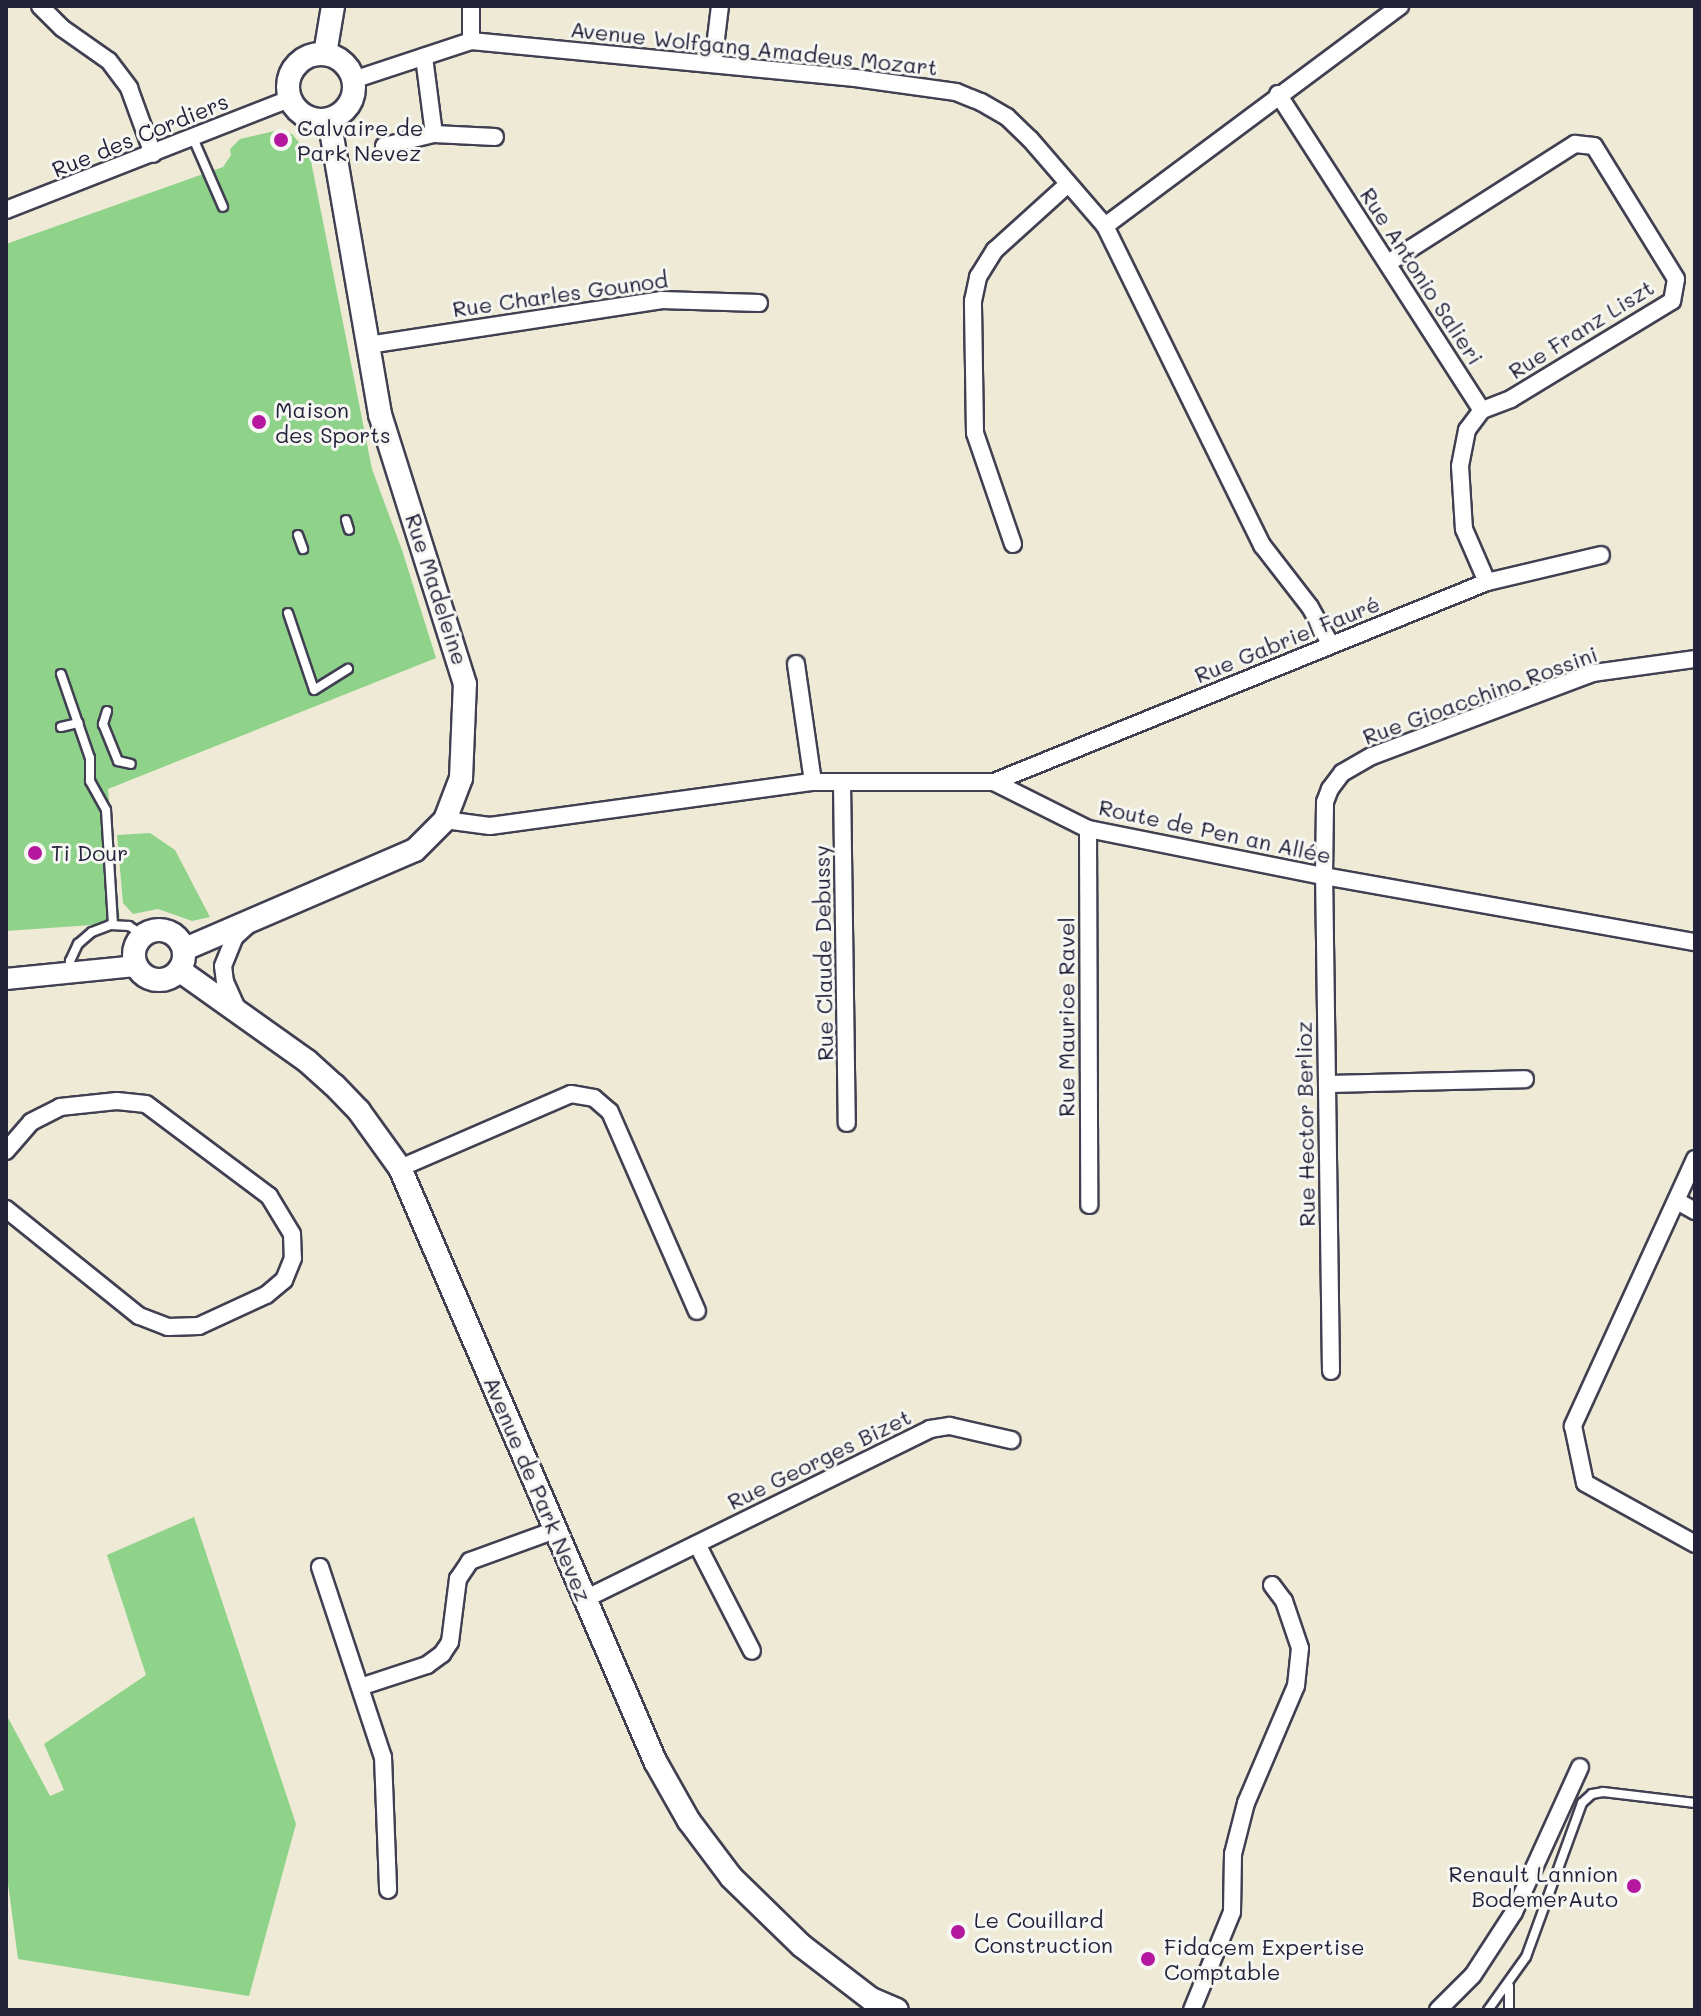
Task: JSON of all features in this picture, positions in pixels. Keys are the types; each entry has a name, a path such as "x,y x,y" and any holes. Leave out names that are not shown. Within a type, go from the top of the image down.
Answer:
{"main road":[{"path":"325,54 333,6"},
{"path":"325,54 340,60 353,80 349,105 329,119 305,117 289,99 288,80 298,63 306,57 325,54"},
{"name":"Rue Madeleine","path":"182,960 256,918 415,850 445,820 461,778 465,684 380,414 329,119"},
{"path":"162,929 177,935 182,960 173,977 157,981 142,974 134,961 135,944 143,935 162,929"},
{"name":"Avenue de Park Nevez","path":"182,960 239,1014 334,1085 359,1111 400,1168 655,1761 689,1821 731,1877 820,1962 871,1999 897,2010"}],"street":[{"path":"40,6 62,28 109,61 129,88 153,154"},
{"path":"471,6 471,41"},
{"path":"713,63 720,6"},
{"path":"1105,226 1400,6"},
{"name":"Avenue Wolfgang Amadeus Mozart","path":"353,80 471,41 713,63 956,92 1007,117 1105,226 1262,545 1310,607 1331,645"},
{"path":"424,57 434,134"},
{"name":"Rue Antonio Salieri","path":"1278,94 1482,410"},
{"name":"Rue des Cordiers","path":"6,210 289,99"},
{"path":"384,146 434,134 495,137"},
{"name":"Rue Franz Liszt","path":"1388,263 1575,144 1594,146 1676,279 1672,301 1511,399 1482,410"},
{"path":"1013,544 975,433 973,301 978,277 995,250 1068,184"},
{"name":"Rue Charles Gounod","path":"368,345 661,300 759,303"},
{"path":"1482,410 1467,430 1460,466 1464,529 1487,582"},
{"name":"Rue Gabriel Fauré","path":"994,782 1487,582 1601,555"},
{"name":"Rue Gioacchino Rossini","path":"1324,876 1325,802 1342,773 1372,756 1593,673 1695,659"},
{"path":"796,664 813,782"},
{"name":"Route de Pen an Allée","path":"445,820 490,826 813,782 994,782 1088,829 1324,876 1695,942"},
{"name":"Rue Claude Debussy","path":"842,782 847,1123"},
{"name":"Rue Maurice Ravel","path":"1088,829 1089,1205"},
{"name":"Rue Hector Berlioz","path":"1324,876 1331,1371"},
{"path":"239,1014 225,982 223,966 235,937 256,918"},
{"path":"6,979 137,966"},
{"path":"1327,1084 1525,1079"},
{"path":"400,1168 571,1094 594,1098 610,1112 697,1311"},
{"path":"6,1151 31,1122 60,1107 117,1101 146,1104 269,1196 292,1234 295,1251 289,1273 266,1295 199,1326 168,1327 139,1316 6,1209"},
{"path":"1695,1159 1573,1426 1585,1483 1695,1544"},
{"path":"1677,1201 1695,1211"},
{"name":"Rue Georges Bizet","path":"585,1599 935,1427 950,1426 1011,1440"},
{"path":"360,1687 427,1665 442,1654 450,1642 458,1579 470,1561 555,1530"},
{"path":"697,1544 752,1651"},
{"path":"320,1567 383,1757 388,1890"},
{"path":"1192,2010 1232,1912 1233,1854 1246,1803 1296,1686 1300,1648 1284,1601 1272,1585"},
{"path":"1438,2010 1473,1975 1514,1912 1580,1767"}],"lane":[{"path":"193,138 223,207"},
{"path":"346,520 349,530"},
{"path":"298,535 303,549"},
{"path":"288,613 314,690 348,669"},
{"path":"61,674 90,758 90,781 106,810 113,925"},
{"path":"107,711 102,721 118,761 131,764"},
{"path":"61,727 79,723"},
{"path":"69,973 70,961 78,944 92,932 113,925 129,926 143,935"},
{"path":"1488,2010 1509,1985 1526,1957 1582,1803 1592,1794 1603,1792 1695,1803"},
{"path":"1509,1985 1509,2010"}],"green space":[{"path":"279,130 292,134 310,156 372,469 402,550 436,658 108,789 120,923 6,931 6,244 223,167 231,155 230,149 240,139"},
{"path":"150,833 175,850 210,917 192,921 158,909 133,914 123,903 117,835"},
{"path":"194,1517 296,1824 249,1996 18,1959 6,1868 6,1714 50,1796 64,1790 44,1744 146,1675 107,1555"}],"place":[{"name":"Calvaire de Park Nevez","path":"281,140"},
{"name":"Maison des Sports","path":"259,422"},
{"name":"Ti Dour","path":"35,853"},
{"name":"Renault Lannion BodemerAuto","path":"1634,1886"},
{"name":"Le Couillard Construction","path":"958,1932"},
{"name":"Fidacem Expertise Comptable","path":"1148,1959"}]}
